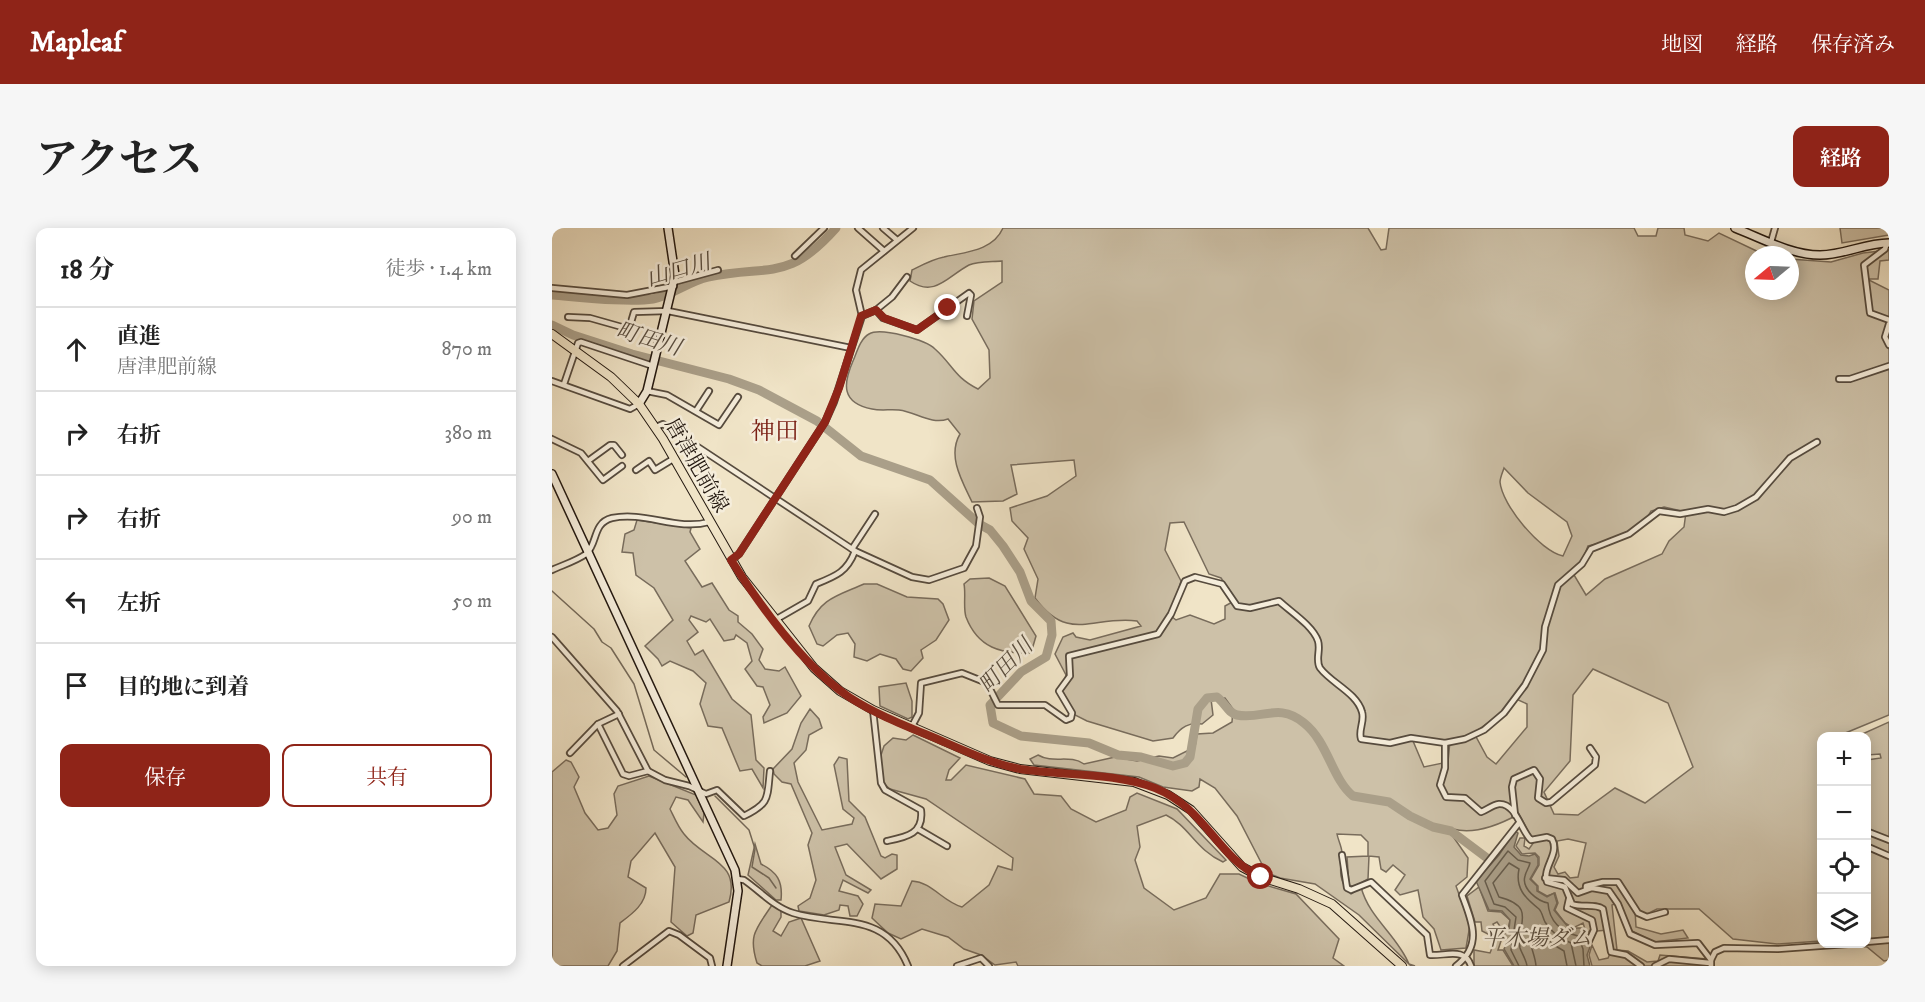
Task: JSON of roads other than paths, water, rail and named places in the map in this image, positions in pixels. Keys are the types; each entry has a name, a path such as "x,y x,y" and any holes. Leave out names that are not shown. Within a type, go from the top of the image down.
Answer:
{"main road":[{"name":"唐津肥前線","path":"552,334 611,377 639,404 656,427 731,560 775,620 826,679 873,710 1000,764 1127,781 1168,795 1191,810 1242,867 1261,877 1299,889 1332,904 1402,966"}],"street":[{"path":"552,381 630,409 639,404 647,391 674,284 676,264 668,228"},
{"path":"795,256 824,228"},
{"path":"858,228 884,251"},
{"path":"882,228 897,240"},
{"path":"731,560 739,554 825,422 839,388 861,316 857,281 861,270 913,228"},
{"path":"1735,228 1796,252 1819,255 1864,244 1888,243 1885,249 1864,265 1870,313 1889,322 1885,337 1889,345"},
{"path":"1771,242 1775,228"},
{"path":"552,288 627,295 674,284 718,270"},
{"path":"861,316 876,310 892,297 907,277"},
{"path":"876,310 884,318 917,330 969,293 971,295 967,316"},
{"path":"568,317 591,318 629,329 634,312 668,310 851,348"},
{"path":"564,384 580,342 653,366"},
{"path":"1839,379 1850,379 1889,366"},
{"path":"647,391 668,395 719,425 738,396"},
{"path":"696,411 709,391"},
{"path":"656,427 663,424 854,550 912,577 930,580 964,568 976,546 976,526 980,516 977,508"},
{"path":"552,439 581,453 603,480 622,466"},
{"path":"911,728 920,713 920,686 924,681 966,673 987,682 996,703 1045,705 1066,720 1071,718 1072,713 1059,691 1070,676 1068,660 1071,655 1152,637 1162,630 1185,581 1195,577 1222,584 1237,606 1250,608 1279,601 1312,630 1319,644 1317,660 1321,670 1361,708 1363,720 1360,739 1390,743 1411,738 1445,743 1477,734 1504,713 1525,685 1543,650 1545,627 1558,585 1582,564 1591,549 1629,534 1659,511 1680,514 1708,509 1724,512 1748,504 1790,458 1817,442"},
{"path":"588,461 610,445 614,445 622,455"},
{"path":"636,470 649,461 655,470 674,459"},
{"path":"552,474 699,790 737,879 727,966"},
{"path":"775,620 808,601 816,584 842,573 850,564 854,550 875,514"},
{"path":"552,570 588,552 599,526 611,519 642,517 696,526 709,522"},
{"path":"552,637 619,714 648,771 665,780 706,794 717,790 744,816 764,807 767,802 770,771"},
{"path":"873,710 881,783 885,790 921,810 922,819 918,829 912,835 887,841"},
{"path":"570,753 598,724 619,714"},
{"path":"598,724 623,774 628,776 648,771"},
{"path":"1445,743 1445,768 1440,785 1446,796 1465,798 1481,812 1498,804 1504,805 1515,815"},
{"path":"1545,878 1555,844 1547,837 1531,840 1519,823 1515,815 1512,787 1514,779 1534,770 1540,779 1538,798 1546,803 1551,802 1595,765 1596,757 1590,748"},
{"path":"1471,966 1468,958 1473,928 1462,895 1519,823"},
{"path":"918,829 947,846"},
{"path":"1871,833 1889,840"},
{"path":"1871,848 1889,856"},
{"path":"1342,855 1347,888 1352,891 1371,882 1427,936 1430,956 1460,953 1468,958"},
{"path":"1545,878 1564,880 1578,893 1600,888 1609,891 1618,904 1630,934 1655,945 1679,942 1698,943 1711,963"},
{"path":"1545,878 1550,885 1565,887 1569,899 1578,907 1600,906 1603,909 1611,952 1626,955 1641,966"},
{"path":"737,879 744,880 777,906 795,914 844,920 879,931 896,946 908,966"},
{"path":"1586,890 1586,886 1603,882 1618,882 1623,886 1638,913 1647,917 1665,912"},
{"path":"1569,899 1567,908 1571,912 1592,920 1594,930 1589,941"},
{"path":"623,966 669,931 679,935 710,958 712,966"},
{"path":"1871,942 1889,940"},
{"path":"1711,963 1715,952 1724,948 1778,949 1817,946"},
{"path":"957,966 981,958 988,966"},
{"path":"1456,966 1468,958"},
{"path":"1655,966 1669,959 1711,963"}],"water":[{"name":"平木場ダム","path":"1515,831 1518,833 1514,847 1521,855 1535,854 1538,858 1538,865 1530,879 1537,886 1537,891 1547,897 1554,893 1557,903 1554,910 1569,928 1584,928 1585,943 1590,947 1587,955 1590,966 1514,966 1504,949 1507,943 1504,934 1509,929 1510,920 1502,911 1489,910 1476,881 1499,855"}],"waterway":[{"name":"山口川","path":"552,295 617,300 653,299 708,277 791,264 804,257 836,228"},
{"name":"町田川","path":"552,325 573,335 632,354 729,379 759,390 817,421 861,456 930,480 979,524 990,530 1020,572 1031,601 1051,621 1052,635 1046,657 1021,672 990,705 993,723 1021,736 1089,743 1118,755 1141,757 1173,766 1185,763 1190,757 1198,709 1207,698 1217,697 1237,715 1286,714 1295,717 1312,731 1325,750 1340,780 1353,796 1389,802 1433,827 1451,831 1487,858"},
{"path":"552,591 594,629 602,642 611,648 634,684 654,750 686,777"},
{"path":"715,796 749,830 755,849 752,867 769,878 776,888"}],"district":[{"name":"神田","path":"775,431"}]}
